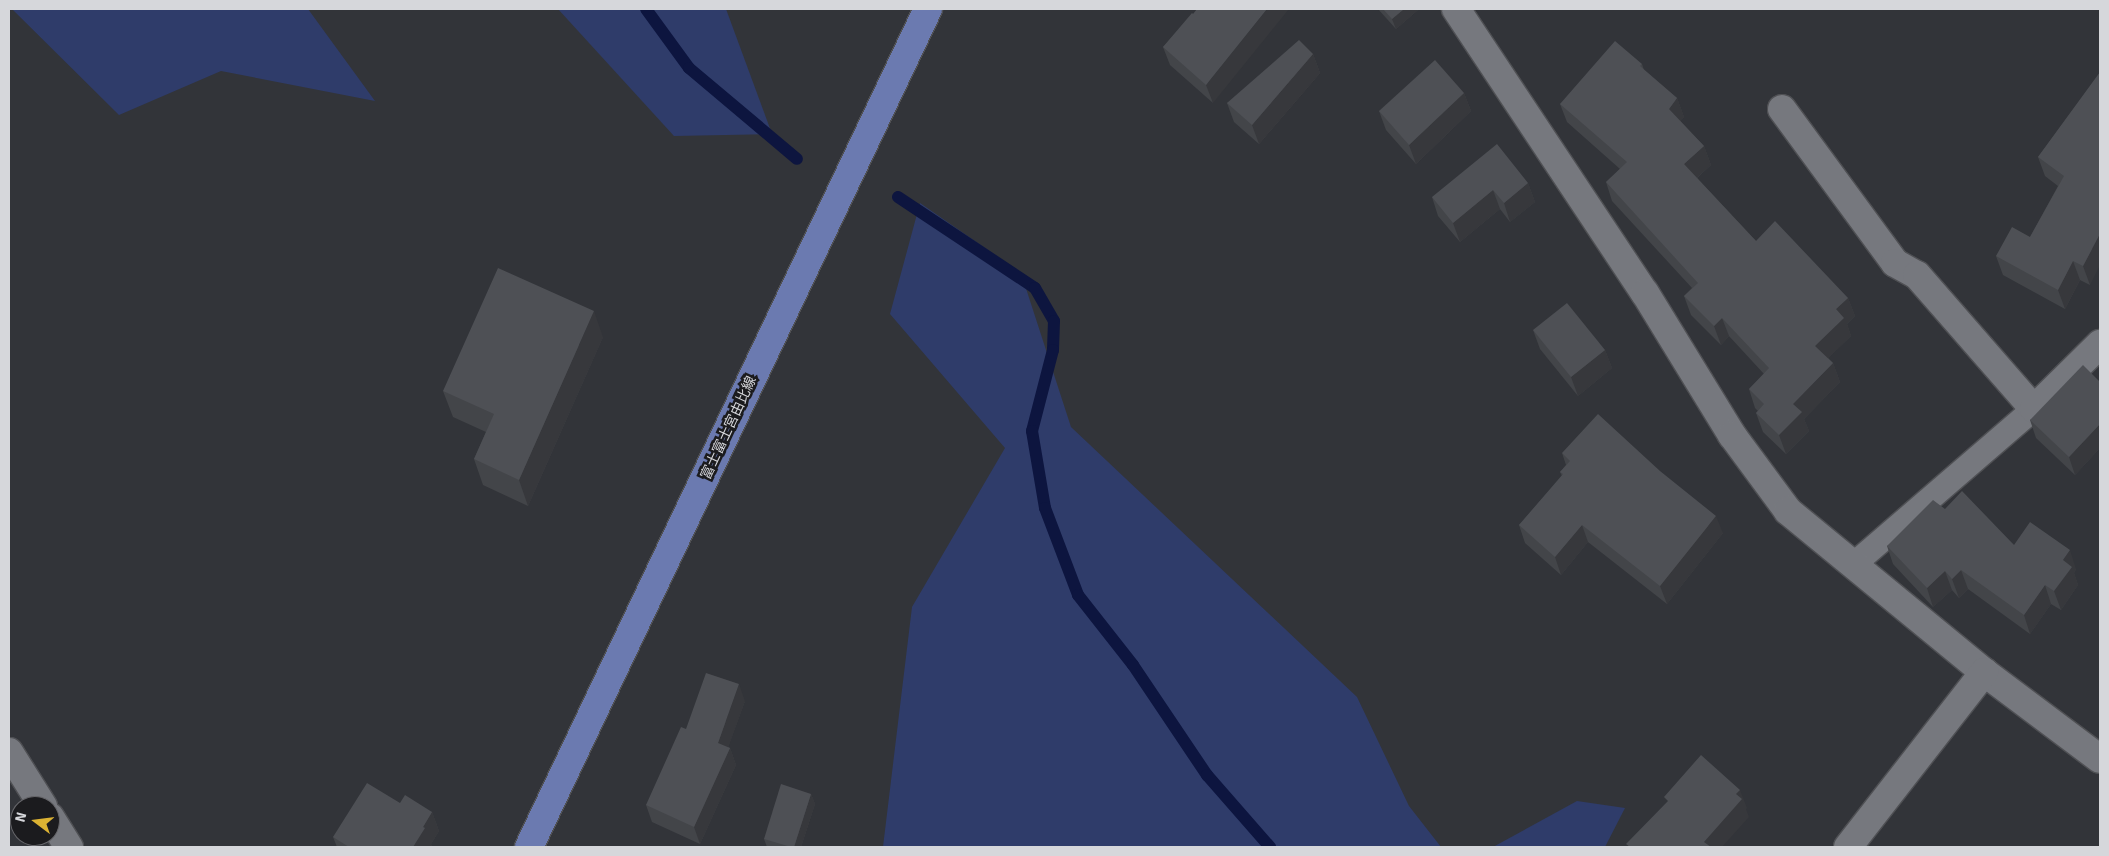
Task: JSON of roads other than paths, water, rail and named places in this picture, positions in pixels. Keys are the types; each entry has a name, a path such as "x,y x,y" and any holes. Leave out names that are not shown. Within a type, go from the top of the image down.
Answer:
{"main road":[{"name":"富士富士宮由比線","path":"530,847 928,9"}],"street":[{"path":"1456,9 1645,293 1732,435 1788,511 1984,672 2100,759"},
{"path":"1782,109 1895,262 1917,275 2034,409 2100,344"},
{"path":"1848,847 1984,672"},
{"path":"9,752 37,796"},
{"path":"60,833 69,847"}],"lane":[{"path":"1853,565 2034,409"}],"waterway":[{"path":"646,9 689,68 797,159"},
{"path":"898,197 1035,288 1054,321 1053,350 1032,431 1045,508 1078,595 1133,665 1207,775 1270,847"}]}
